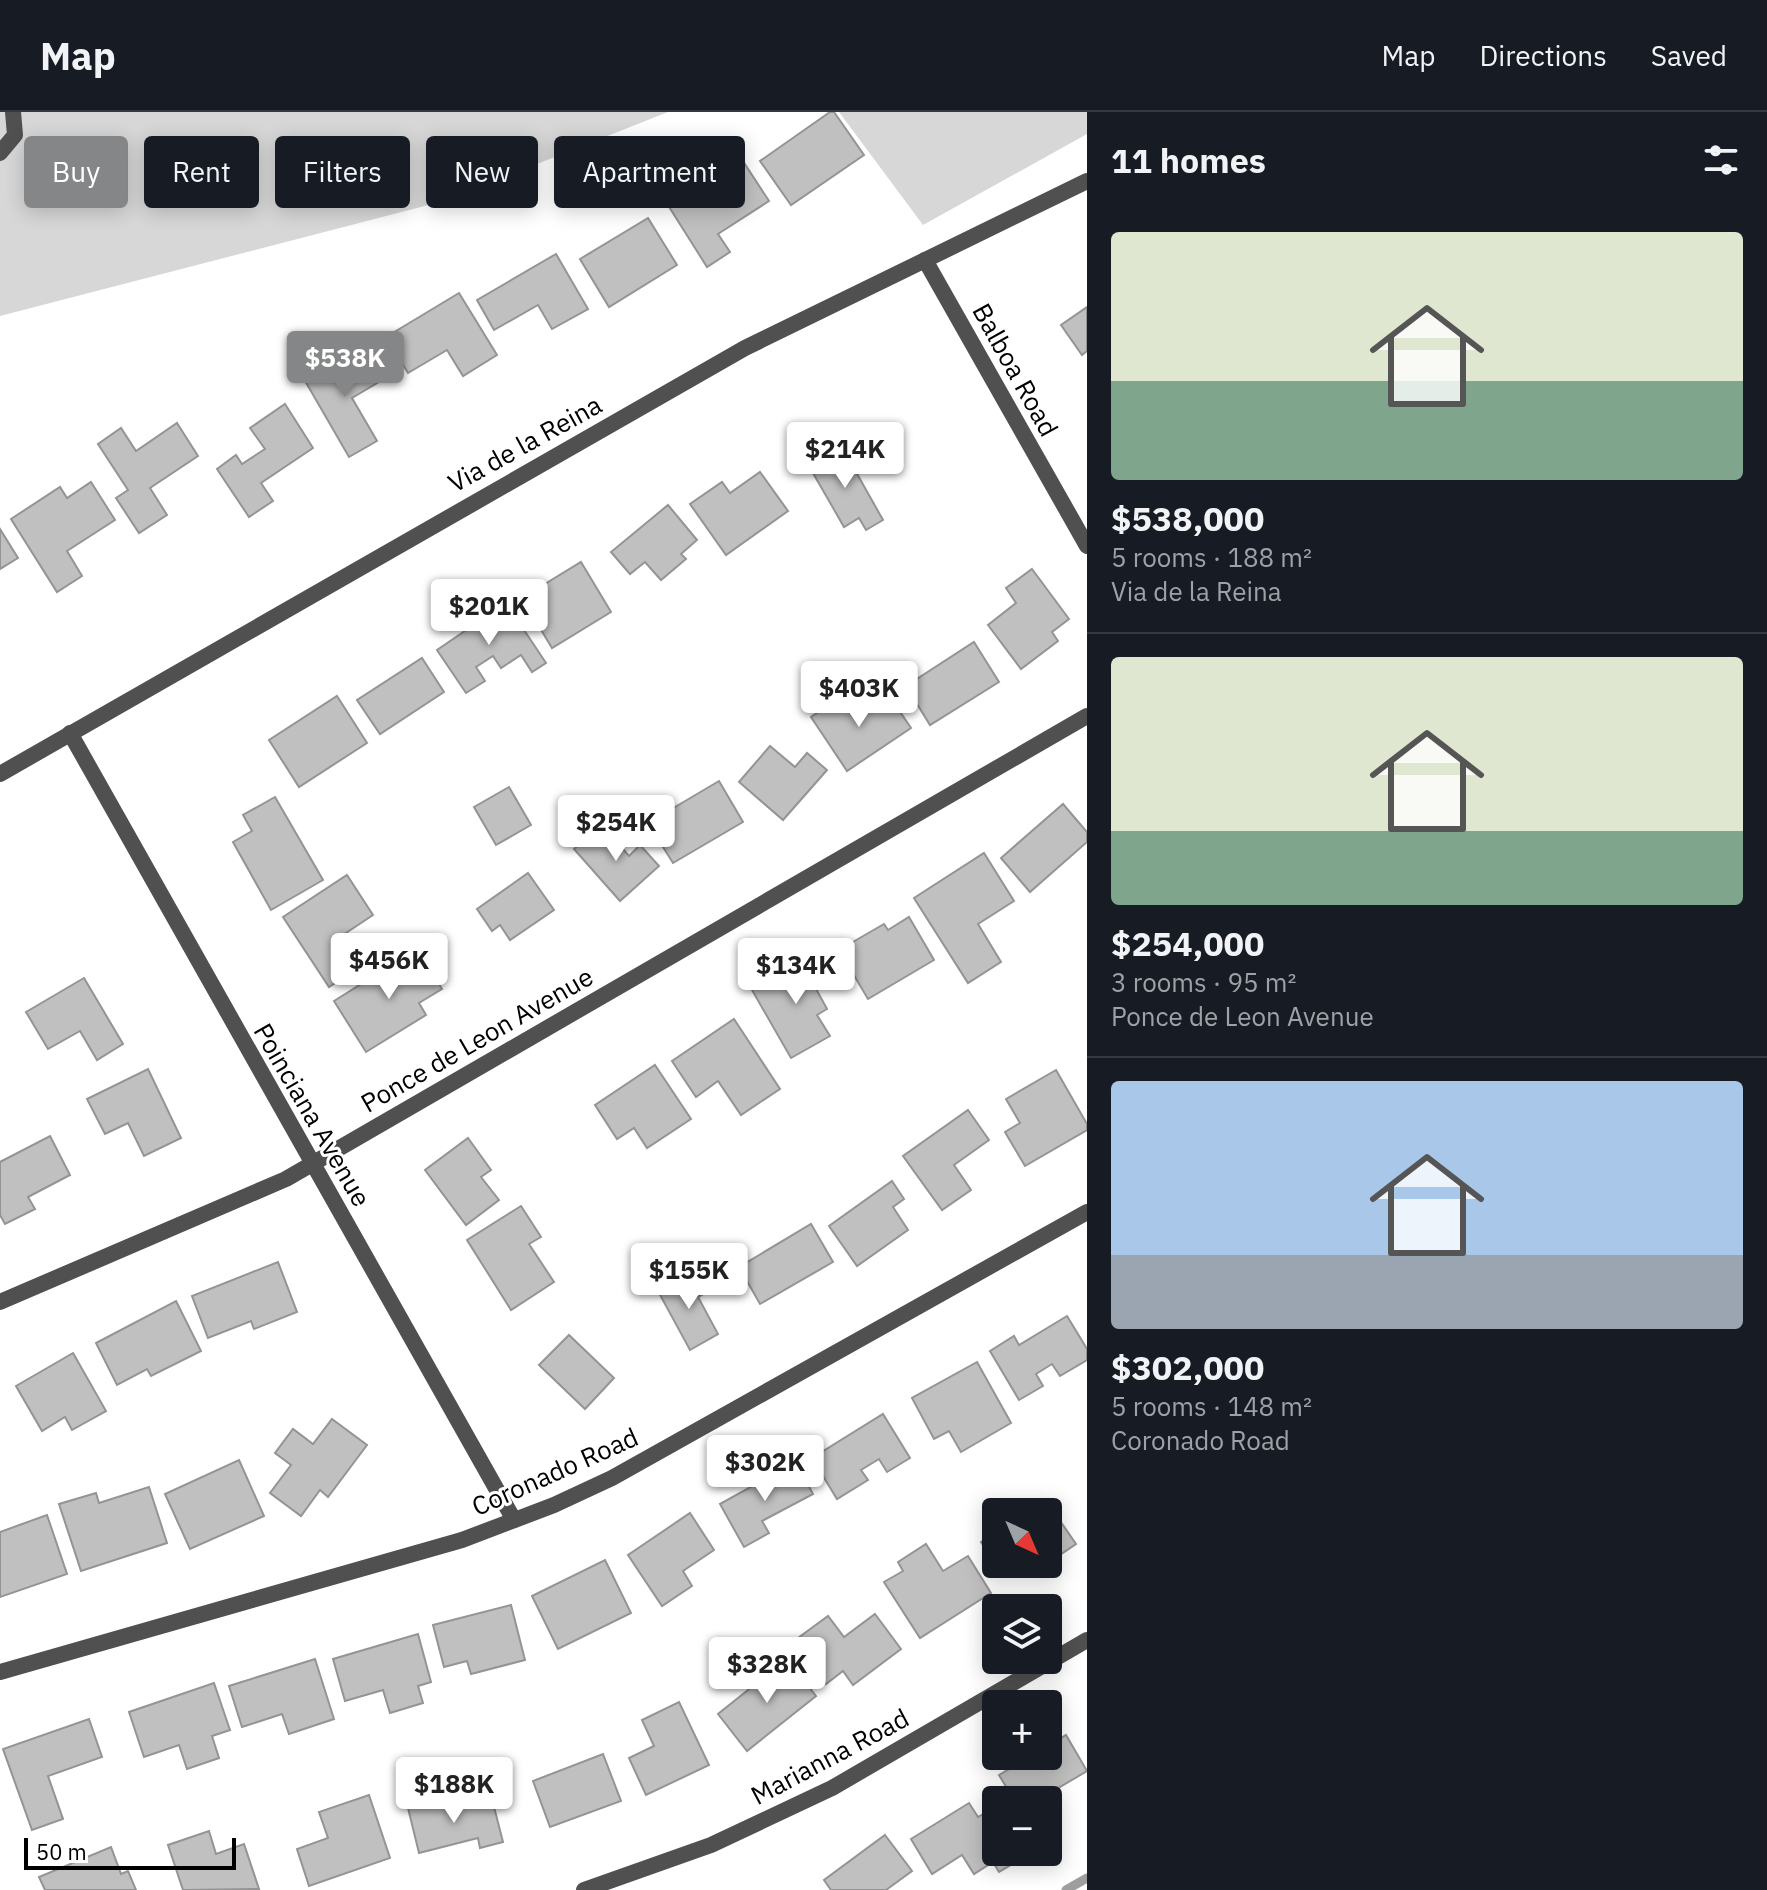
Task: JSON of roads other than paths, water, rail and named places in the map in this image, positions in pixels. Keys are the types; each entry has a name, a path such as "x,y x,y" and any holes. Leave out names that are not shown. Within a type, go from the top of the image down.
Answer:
{"street":[{"path":"0,153 15,135 13,112"},
{"name":"Via de la Reina","path":"0,774 745,348 1087,181"},
{"name":"Balboa Road","path":"925,260 1087,546"},
{"name":"Ponce de Leon Avenue","path":"0,1302 286,1179 1087,716"},
{"name":"Poinciana Avenue","path":"70,733 514,1520"},
{"name":"Coronado Road","path":"0,1672 462,1540 514,1520 612,1478 1087,1212"},
{"name":"Marianna Road","path":"584,1890 711,1845 832,1788 1087,1640"}],"waterway":[{"path":"1066,1890 1087,1878"}]}
